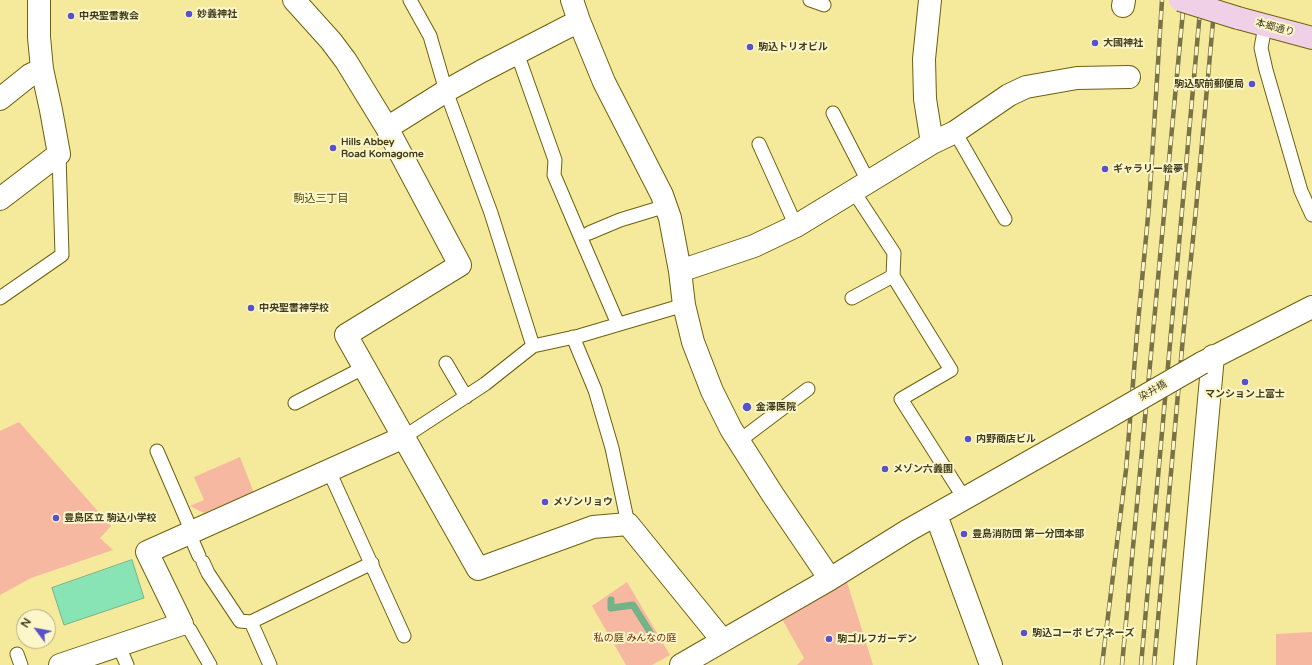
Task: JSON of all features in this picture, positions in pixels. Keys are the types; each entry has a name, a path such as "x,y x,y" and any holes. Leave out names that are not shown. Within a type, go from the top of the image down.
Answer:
{"main road":[{"name":"本郷通り","path":"1180,0 1265,26 1312,38"}],"street":[{"path":"0,199 58,154 51,110 42,69 39,37 39,0"},
{"path":"294,0 331,41 346,61 387,128 460,264 346,334 478,569 593,526 628,524 723,641"},
{"path":"572,0 604,82 662,195 666,206 670,218 680,271 684,305 694,342 712,391 731,429 773,495 830,579"},
{"path":"930,0 924,59 925,99 932,143"},
{"path":"387,128 446,91 579,21"},
{"path":"0,99 30,75 42,69"},
{"path":"680,271 754,246 796,226 932,143 955,132 1008,95 1026,87 1077,78 1130,78"},
{"name":"染井橋","path":"681,665 830,579 964,498 1105,419 1207,359 1312,308"},
{"path":"1185,665 1207,359"},
{"path":"60,665 123,655 182,624 147,552 404,437"},
{"path":"936,515 991,665"}],"lane":[{"path":"410,0 430,36 446,91 491,213 533,346"},
{"path":"810,0 824,5"},
{"path":"1265,26 1261,48 1266,70 1301,191 1312,215"},
{"path":"517,53 555,160 554,175 618,324"},
{"path":"833,113 861,186 894,253 893,276 951,370 901,399 964,498"},
{"path":"955,132 1005,220"},
{"path":"759,144 796,226"},
{"path":"0,298 62,255 58,154"},
{"path":"589,233 620,220 666,206"},
{"path":"852,298 893,276"},
{"path":"404,437 485,384 533,346 573,337 684,305"},
{"path":"573,337 595,390 612,448 628,524"},
{"path":"446,363 466,397"},
{"path":"295,403 365,367"},
{"path":"739,441 808,389"},
{"path":"157,451 201,559 208,573 240,621 252,622 372,563"},
{"path":"329,470 404,636"},
{"path":"252,622 270,665"},
{"path":"182,624 190,630 210,665"}],"green space":[{"path":"19,422 111,526 100,538 113,550 31,578 0,595 0,431"},
{"path":"240,457 254,493 204,513 190,506 204,500 194,477"},
{"name":"私の庭 みんなの庭","path":"627,582 670,655 652,665 626,665 592,606"},
{"name":"駒ゴルフガーデン","path":"847,582 873,665 797,665 804,658 782,619"},
{"path":"1312,632 1312,665 1276,665 1276,634"}],"shaded area":[{"path":"132,560 144,598 64,625 52,588"}],"waterway":[{"path":"611,600 611,608 633,605 650,632"}],"railway":[{"path":"1102,665 1126,470 1149,206 1162,0"},
{"path":"1122,665 1184,0"},
{"path":"1141,665 1201,0"},
{"path":"1154,665 1215,0"}],"place":[{"name":"妙義神社","path":"189,14"},
{"name":"中央聖書教会","path":"71,16"},
{"name":"大國神社","path":"1095,43"},
{"name":"駒込トリオビル","path":"750,47"},
{"name":"駒込駅前郵便局","path":"1252,84"},
{"name":"Hills Abbey Road Komagome","path":"333,148"},
{"name":"ギャラリー絵夢","path":"1105,169"},
{"name":"中央聖書神学校","path":"251,308"},
{"name":"マンション上富士","path":"1245,382"},
{"name":"金澤医院","path":"747,407"},
{"name":"内野商店ビル","path":"968,439"},
{"name":"メゾン六義園","path":"885,469"},
{"name":"メゾンリョウ","path":"545,502"},
{"name":"豊島区立 駒込小学校","path":"56,518"},
{"name":"豊島消防団 第一分団本部","path":"964,534"},
{"name":"駒込コーポ ビアネーズ","path":"1024,633"},
{"name":"駒ゴルフガーデン","path":"829,639"}],"district":[{"name":"駒込三丁目","path":"321,199"}]}
